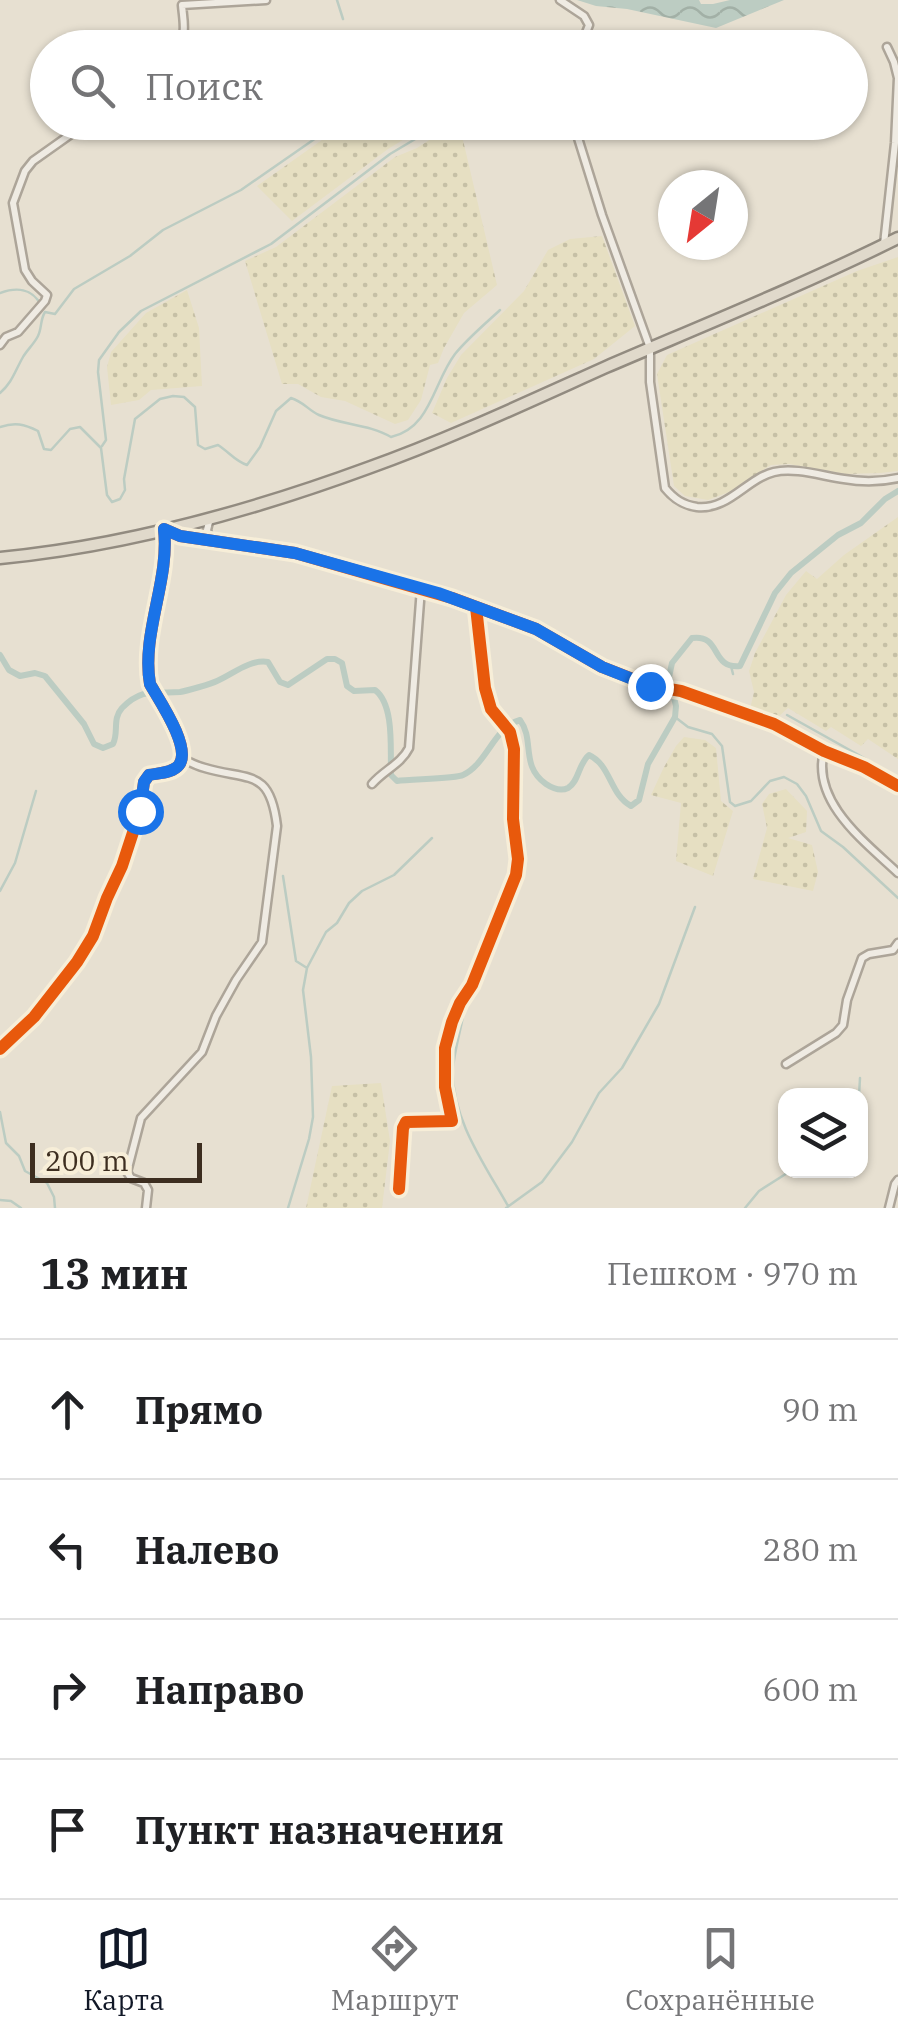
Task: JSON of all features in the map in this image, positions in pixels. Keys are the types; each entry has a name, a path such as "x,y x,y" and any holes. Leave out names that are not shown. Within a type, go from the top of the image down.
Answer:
{"highway":[{"path":"0,558 164,529 298,493 373,466 898,238"}],"street":[{"path":"184,30 182,5 266,0"},
{"path":"560,0 584,16 586,30"},
{"path":"884,245 896,142 898,78 887,47"},
{"path":"0,345 18,332 46,301 47,295 25,270 14,203 21,180 33,161 63,140"},
{"path":"579,140 650,348 650,382 665,488 672,497 704,508 719,505 769,473 784,470 849,480 898,478"},
{"path":"210,518 210,540"},
{"path":"0,1049 34,1017 93,936 122,866 140,811 144,782 149,775 178,767 182,758 180,741 148,674 166,548 164,529 180,536 295,553 476,606 536,629 602,667 774,724 898,786"},
{"path":"372,784 382,772 404,758 409,748 421,588"},
{"path":"399,1189 402,1128 406,1122 452,1120 444,1088 449,1032 460,1003 472,986 516,875 514,749 510,732 491,709 485,688 476,606"},
{"path":"824,751 821,765 828,796 854,832 898,873"},
{"path":"146,1208 148,1190 144,1182 131,1178 127,1172 140,1118 202,1052 216,1016 262,942 276,826 274,806 263,784 254,778 202,768 182,758"},
{"path":"786,1064 843,1025 862,958 893,950 898,943"},
{"path":"889,1208 898,1180"}],"shaded area":[{"path":"322,140 403,140 292,221 257,186"},
{"path":"429,140 463,140 497,285 464,313 438,363 430,365 421,400 408,420 395,424 345,401 321,397 298,384 282,384 245,261 276,247 395,157"},
{"path":"602,236 635,326 594,359 451,423 432,413 461,355 524,291 548,250 570,239"},
{"path":"898,257 898,471 845,474 789,464 771,465 729,492 708,500 685,496 674,486 657,374 667,355 857,271"},
{"path":"187,290 199,328 202,386 151,390 139,400 111,405 107,367 111,352 146,313"},
{"path":"898,517 898,759 868,739 861,746 831,727 826,731 788,708 777,718 750,709 754,692 749,671 786,595 806,571 817,579"},
{"path":"684,737 705,740 716,748 721,801 733,811 713,876 676,861 681,803 651,795"},
{"path":"786,789 807,811 806,832 788,838 812,845 818,872 813,891 753,879 767,828 762,804 769,794"},
{"path":"381,1083 390,1141 382,1208 306,1208 332,1086"}],"water":[{"path":"577,0 699,0 701,4 713,4 730,0 784,0 716,28"}],"waterway":[{"path":"337,0 343,19"},
{"path":"45,312 55,314 74,289 130,256 163,230 241,190 313,140"},
{"path":"102,446 106,440 99,360 119,332 141,311 271,244 414,140"},
{"path":"0,293 23,290 41,305"},
{"path":"0,427 15,424 38,431 44,449 51,450 70,429 80,427 101,448 107,495 112,502 120,499 125,490 135,419 160,399 184,397 195,407 198,445 205,449 218,445 247,465 276,411 291,398 319,415 391,437 415,424 455,354 500,310"},
{"path":"0,393 38,336 45,312"},
{"path":"0,655 9,670 20,676 45,676 84,724 94,744 103,748 113,744 122,708 143,694 193,689 261,662 268,662 280,682 288,685 327,659 335,659 342,663 347,686 354,691 375,690 386,706 391,775 397,781 463,775 478,763 504,730 520,720 533,769 546,784 559,790 568,788 589,755 602,766 619,795 631,806 639,800 648,764 675,717 669,677 672,663 692,638 708,641 724,662 740,666 775,593 791,573 898,491"},
{"path":"731,666 733,674"},
{"path":"787,715 898,777"},
{"path":"675,717 688,727 712,734 722,746 730,802 735,806 751,801 770,781 784,777 797,784 821,831 898,898"},
{"path":"0,891 15,863 36,791"},
{"path":"288,1208 313,1117 303,990 307,968 326,932 337,923 349,903 362,891 394,875 432,838"},
{"path":"283,876 296,961 307,968"},
{"path":"506,1208 542,1182 572,1142 599,1093 622,1068 659,1004 695,907"},
{"path":"463,1016 453,1069 458,1105 471,1140 508,1206"},
{"path":"859,1088 860,1078"},
{"path":"0,1112 6,1143 19,1156 25,1171 47,1183 55,1208"},
{"path":"745,1208 759,1191 779,1178"},
{"path":"0,1200 21,1208"}],"cycle path":[{"path":"0,1049 34,1017 77,962 93,936 122,866 140,811 144,782 149,775 176,768 182,757 173,724 150,684 148,665 163,568 164,529 180,536 295,553 452,598 536,629 602,667 774,724 898,786"},
{"path":"399,1189 406,1122 452,1121 445,1087 445,1048 452,1022 472,985 516,875 514,749 510,732 491,709 485,688 476,607"}],"route":[{"path":"140,811 144,782 149,775 178,767 182,758 180,741 148,674 166,548 164,529 180,536 295,553 438,593 536,629 602,667 650,686"}]}
